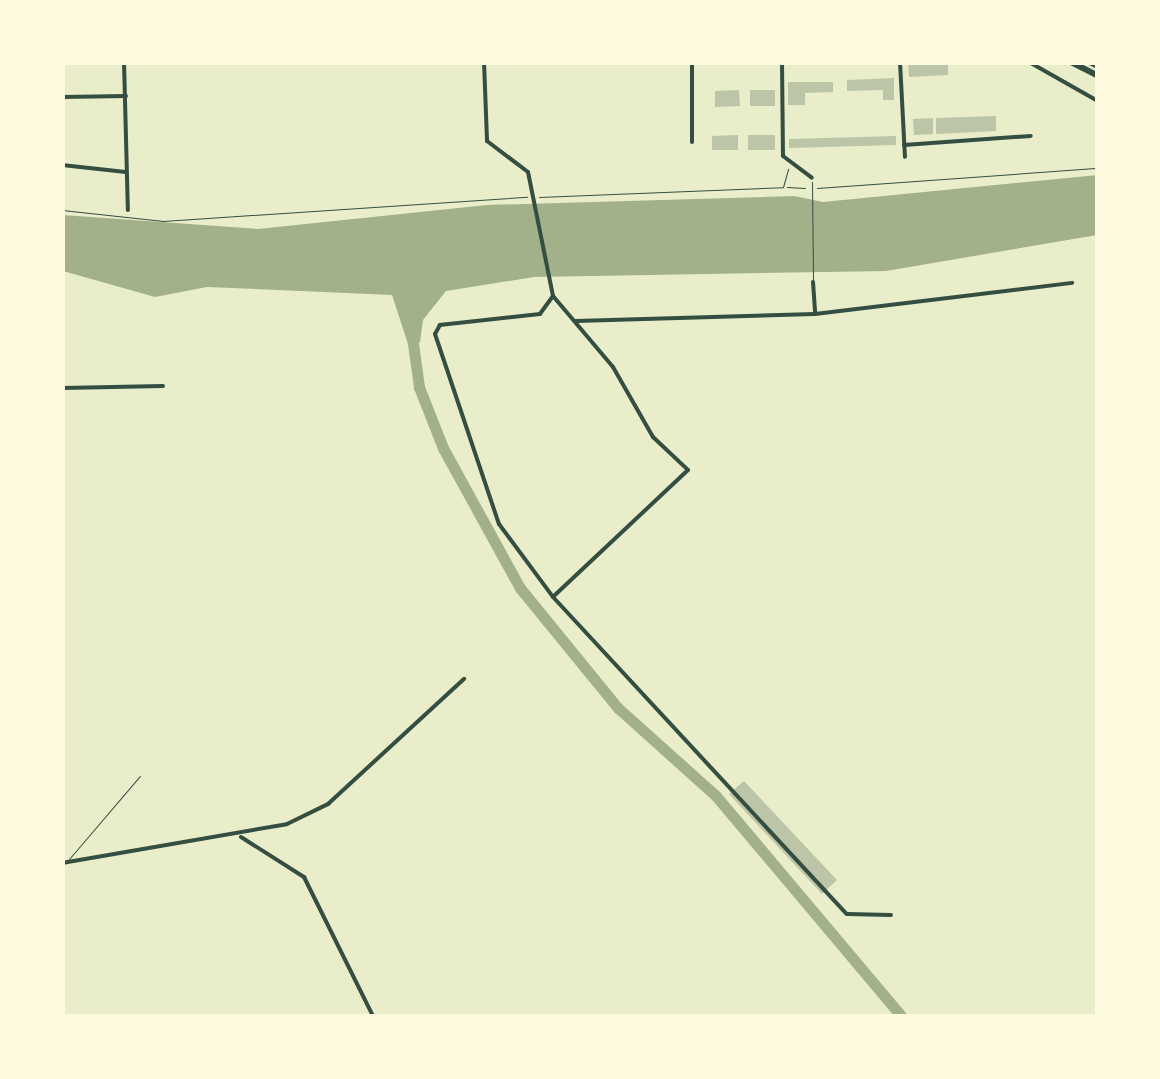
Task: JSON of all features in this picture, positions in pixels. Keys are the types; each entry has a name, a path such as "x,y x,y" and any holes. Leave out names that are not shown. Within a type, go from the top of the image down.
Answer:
{"highway":[{"path":"1090,62 1098,66"},
{"path":"1073,64 1098,76"}],"street":[{"path":"124,62 128,210"},
{"path":"484,62 486,141 528,172 553,296 576,320 653,437 688,470 554,597"},
{"path":"692,62 692,142"},
{"path":"782,62 785,154 788,164 804,165 812,178"},
{"path":"900,62 905,157"},
{"path":"1029,62 1098,101"},
{"path":"62,97 126,96"},
{"path":"904,145 1031,136"},
{"path":"62,165 126,172"},
{"path":"814,282 814,314"},
{"path":"576,320 814,314 1072,284"},
{"path":"553,296 540,314 440,326 435,334 477,480 554,597 847,914 890,915"},
{"path":"62,388 162,386"},
{"path":"64,862 242,837 328,804 464,680"},
{"path":"242,837 304,877 372,1016"}],"lane":[{"path":"812,178 814,282"},
{"path":"64,862 140,776"}],"path":[{"path":"783,186 788,164"},
{"path":"62,210 183,220 783,186 850,190 1098,168"}],"shaded area":[{"path":"1098,175 1097,235 886,271 534,277 446,291 423,320 420,342 408,344 392,295 207,287 155,297 63,271 62,215 258,229 487,205 794,196 823,202"}],"building":[{"path":"908,62 948,62 948,75 909,77"},
{"path":"894,78 894,100 883,100 883,90 847,91 847,80"},
{"path":"788,82 833,82 833,92 805,93 805,105 788,105"},
{"path":"739,90 740,106 715,107 715,91"},
{"path":"750,90 775,90 775,106 750,106"},
{"path":"996,116 996,131 936,134 936,118"},
{"path":"933,118 933,134 914,135 913,119"},
{"path":"738,135 738,150 712,150 712,136"},
{"path":"748,135 775,135 775,150 748,150"},
{"path":"896,136 896,145 789,148 789,139"},
{"path":"744,781 837,880 822,894 729,794"}],"waterway":[{"path":"411,329 419,387 443,448 520,588 618,708 716,796 901,1016"}]}
